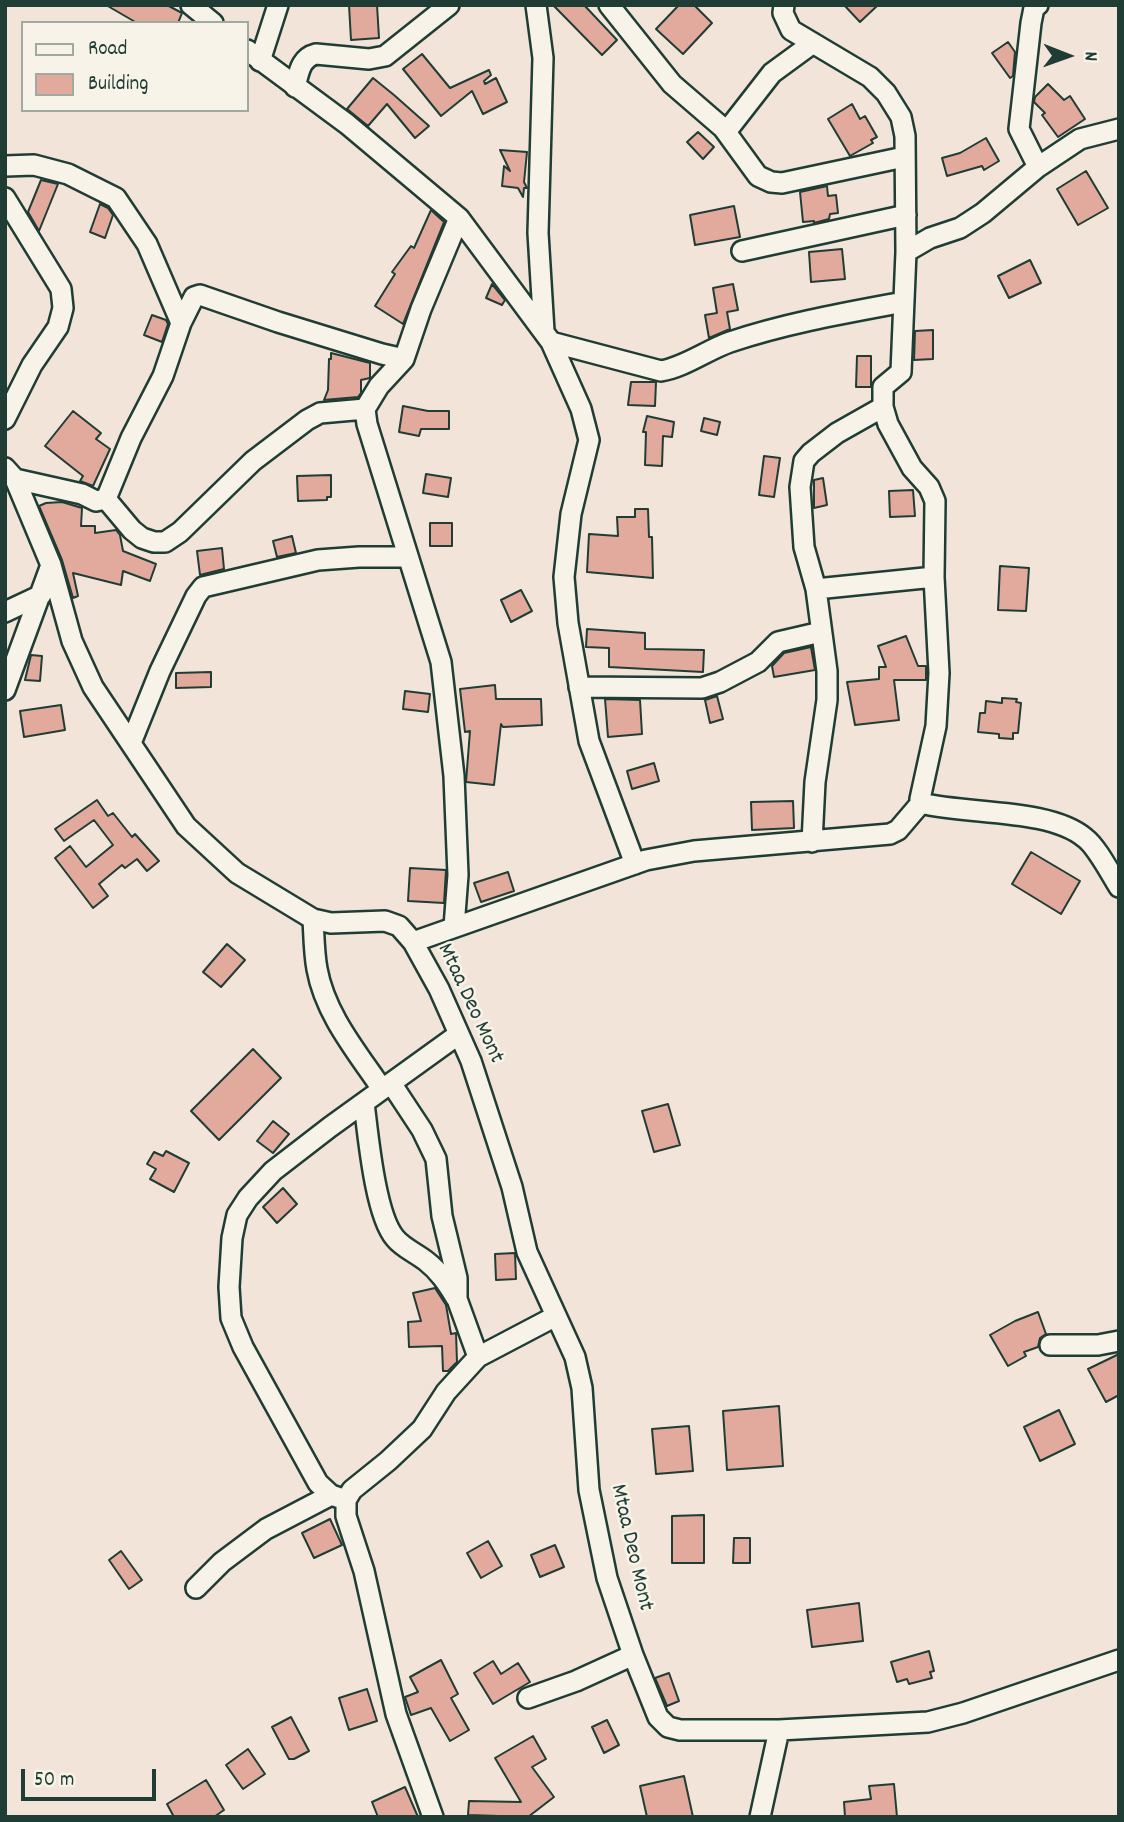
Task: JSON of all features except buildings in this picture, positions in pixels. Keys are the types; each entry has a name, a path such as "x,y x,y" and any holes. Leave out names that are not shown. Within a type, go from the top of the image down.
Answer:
{"street":[{"path":"191,5 211,21"},
{"path":"278,5 253,56 347,124 459,218 547,337 581,409 589,440 571,514 564,577 568,623 589,741 635,864"},
{"path":"295,87 302,63 309,56 316,54 369,59 385,56 449,5"},
{"path":"536,5 543,58 538,233 547,337"},
{"path":"609,5 672,84 726,132 758,176 771,182 782,183 904,157"},
{"path":"10,474 51,565 72,640 93,687 186,826 237,873 313,919 331,923 385,921 399,926 413,942 635,864 694,851 890,834 898,830 921,803 920,796 936,726 939,673 934,577 935,501 929,487 912,468 888,424 883,407 883,387 901,372 906,251 905,135 901,117 886,93 870,77 791,30 783,13 784,5"},
{"path":"1038,5 1034,8 1031,23 1019,129 1038,167"},
{"path":"726,132 772,73 813,43"},
{"path":"906,251 930,238 960,228 983,213 1038,167 1080,139 1119,129"},
{"path":"5,166 34,164 68,174 116,198 147,244 181,323"},
{"path":"5,198 61,289 63,308 58,327 32,365 5,419"},
{"path":"742,251 906,215"},
{"path":"454,927 458,875 450,731 441,662 407,557 365,410 379,386 404,359 421,309 459,218"},
{"path":"106,499 131,438 163,376 181,323 194,297 200,295 382,355 404,359"},
{"path":"547,337 661,371 674,369 689,359 729,343 810,319 904,302"},
{"path":"812,842 815,782 827,700 827,671 816,589 804,547 800,487 804,461 837,433 883,407"},
{"path":"106,499 142,538 165,542 253,461 307,420 320,413 365,410"},
{"path":"10,474 82,494 96,501 106,499"},
{"path":"131,743 160,671 196,596 203,587 318,560 407,557"},
{"path":"5,690 51,565"},
{"path":"816,589 934,577"},
{"path":"5,612 41,594"},
{"path":"579,687 702,688 720,682 758,662 778,642 821,632"},
{"path":"921,803 1043,820 1067,827 1087,839 1119,887"},
{"path":"313,919 317,969 325,997 338,1023 422,1130 436,1159 442,1216 457,1278 457,1299"},
{"name":"Mtaa Deo Mont","path":"413,942 439,989 471,1061 512,1188 527,1252 575,1357 582,1388 592,1502 607,1578 658,1717 668,1727 680,1730 779,1730 928,1722 963,1713 1119,1660"},
{"path":"433,1817 396,1714 364,1572 346,1516 338,1497 318,1483 243,1347 232,1318 229,1287 232,1238 237,1215 248,1198 273,1171 459,1034"},
{"path":"364,1103 373,1172 388,1227 395,1238 444,1277 457,1299 478,1357"},
{"path":"196,1588 222,1562 266,1529 352,1490 422,1429 446,1392 478,1357 556,1316"},
{"path":"1050,1345 1098,1345 1119,1341"},
{"path":"528,1698 576,1681 634,1655"},
{"path":"760,1817 779,1730"}]}
